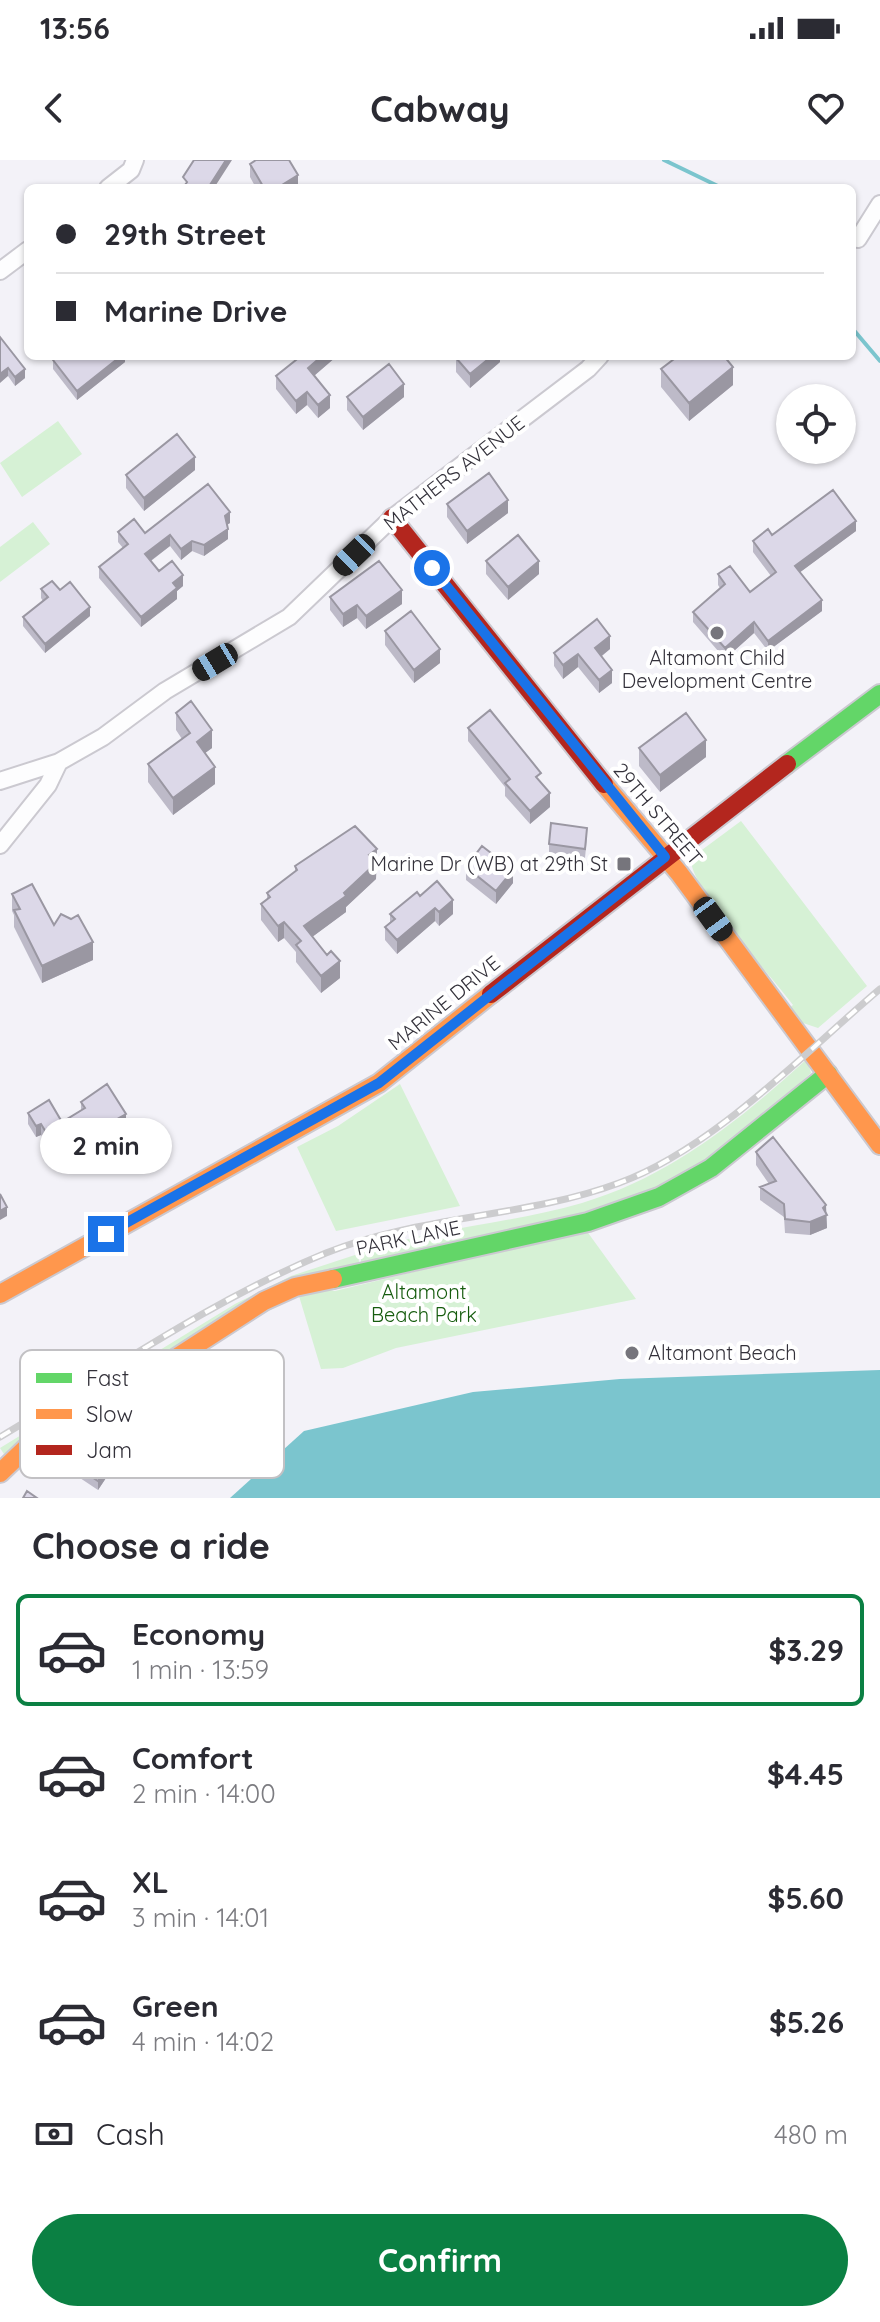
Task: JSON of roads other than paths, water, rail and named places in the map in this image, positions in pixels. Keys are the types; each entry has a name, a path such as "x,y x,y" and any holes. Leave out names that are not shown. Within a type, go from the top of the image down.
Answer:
{"street":[{"path":"113,184 131,170 135,160"},
{"path":"858,239 880,204"},
{"path":"0,271 24,253"},
{"name":"MATHERS AVENUE","path":"0,781 59,762 103,737 165,691 289,617 392,518 596,360"},
{"name":"29TH STREET","path":"392,518 665,857 880,1145"},
{"name":"MARINE DRIVE","path":"0,1294 379,1083 665,857 880,694"},
{"path":"0,845 48,785 59,762"},
{"name":"PARK LANE","path":"187,1350 244,1313 295,1287 588,1222 659,1197 711,1168 828,1074"},
{"name":"PARK LANE","path":"2,1470 20,1454"}],"water":[{"path":"880,1370 880,1498 230,1498 252,1478 284,1478 284,1449 304,1431 473,1392 620,1379"}],"waterway":[{"path":"664,160 714,184"},
{"path":"856,333 880,361"}],"railway":[{"path":"142,1350 241,1293 326,1253 398,1231 583,1194 654,1168 723,1124 880,989"},
{"path":"0,1437 20,1425"}],"place":[{"name":"Altamont Child Development Centre","path":"717,633"},
{"name":"Marine Dr (WB) at 29th St","path":"624,864"},
{"name":"Altamont Beach","path":"632,1353"}],"park label":[{"name":"Altamont Beach Park","path":"424,1304"}]}
